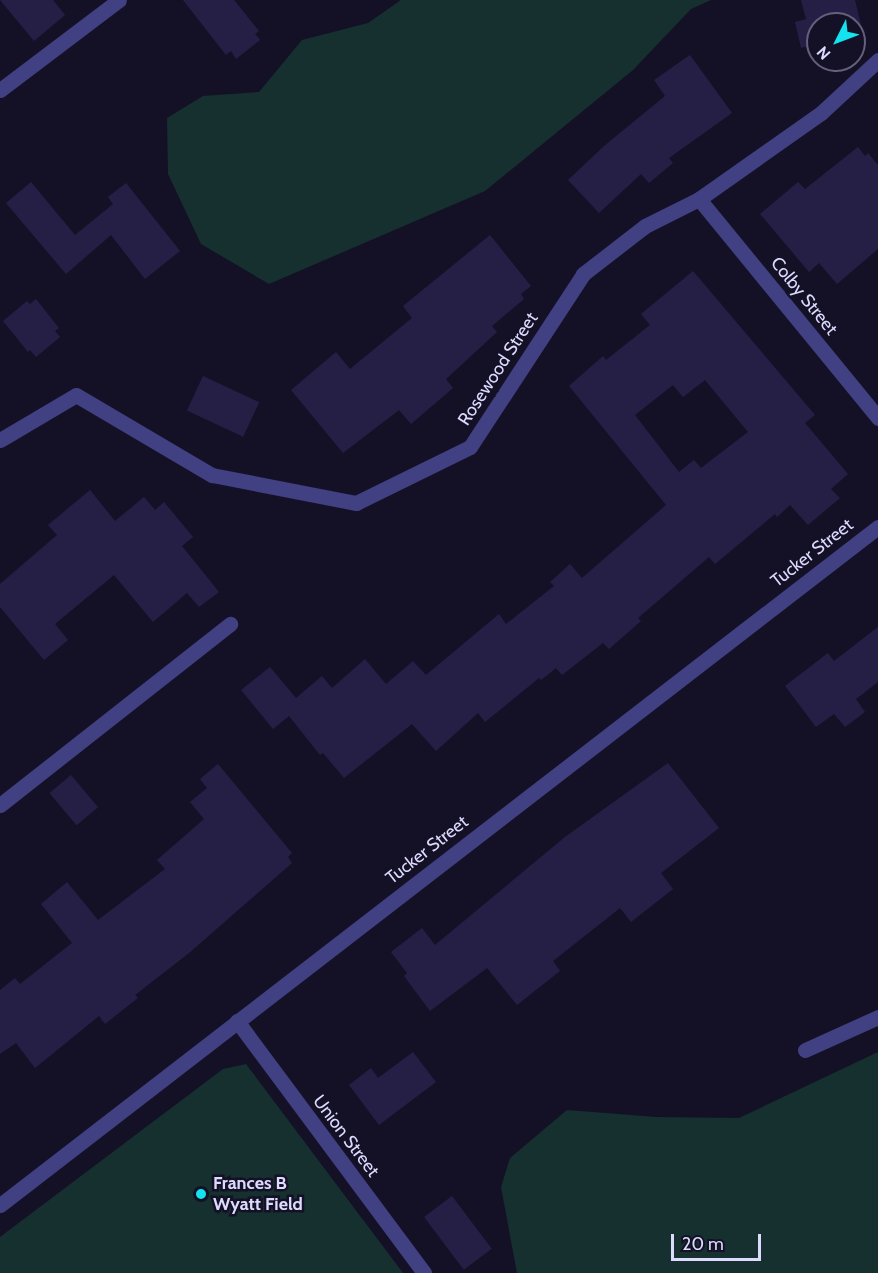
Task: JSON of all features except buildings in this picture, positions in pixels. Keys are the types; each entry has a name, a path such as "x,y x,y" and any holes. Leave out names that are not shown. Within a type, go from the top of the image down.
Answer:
{"street":[{"path":"0,90 119,0"},
{"name":"Rosewood Street","path":"0,440 76,395 212,475 356,503 470,447 584,274 645,226 699,199 821,113 878,60"},
{"name":"Colby Street","path":"699,199 878,418"},
{"name":"Tucker Street","path":"0,1204 878,527"},
{"path":"0,805 231,624"},
{"path":"805,1050 878,1017"},
{"name":"Union Street","path":"237,1021 424,1273"}],"green space":[{"path":"401,0 711,0 691,9 633,70 485,191 269,284 201,244 168,174 167,118 203,96 259,92 302,40 368,23"},
{"path":"878,1052 878,1273 517,1273 501,1187 510,1158 567,1110 656,1117 739,1118"},
{"path":"246,1064 403,1273 0,1273 0,1237 223,1069"}],"place":[{"name":"Frances B Wyatt Field","path":"201,1194"}]}
